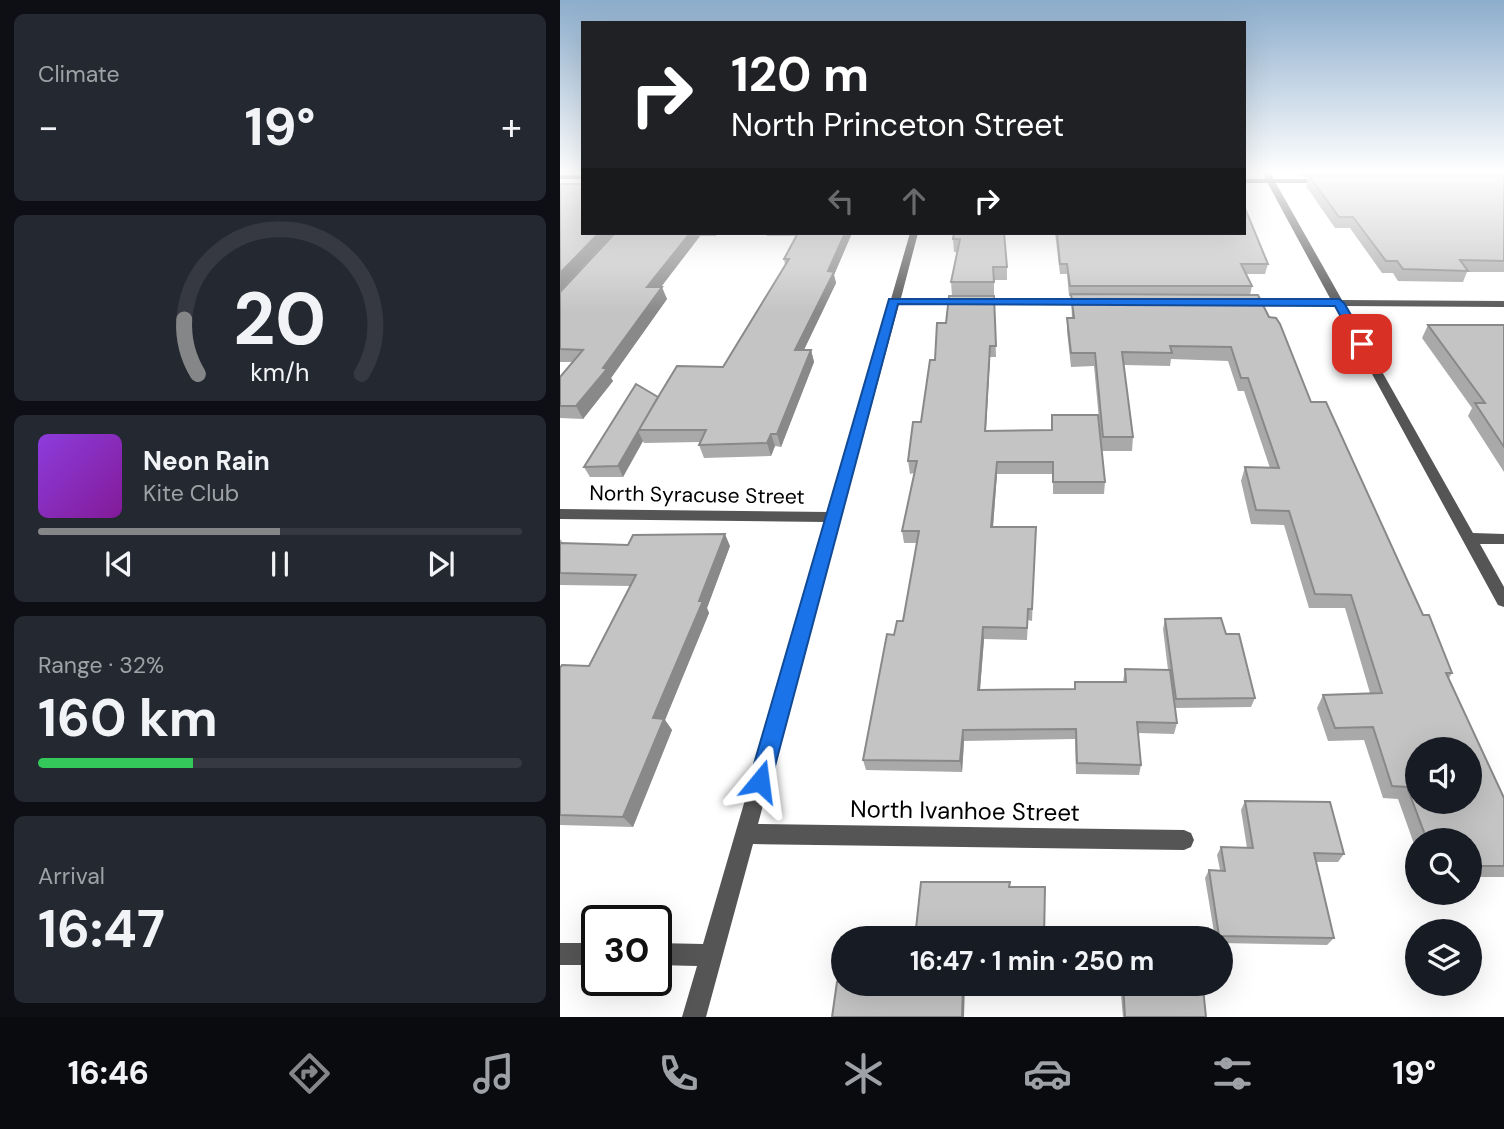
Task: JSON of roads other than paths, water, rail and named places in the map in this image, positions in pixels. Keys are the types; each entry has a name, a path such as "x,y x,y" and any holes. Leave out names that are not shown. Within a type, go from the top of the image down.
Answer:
{"street":[{"path":"1292,218 1504,601"},
{"path":"695,1017 913,235"},
{"path":"893,301 1101,302"},
{"path":"1226,302 1504,303"},
{"name":"North Syracuse Street","path":"560,514 833,517"},
{"path":"1469,538 1504,539"},
{"name":"North Ivanhoe Street","path":"745,834 1184,840"},
{"path":"560,954 581,954"},
{"path":"672,954 712,955"}]}
